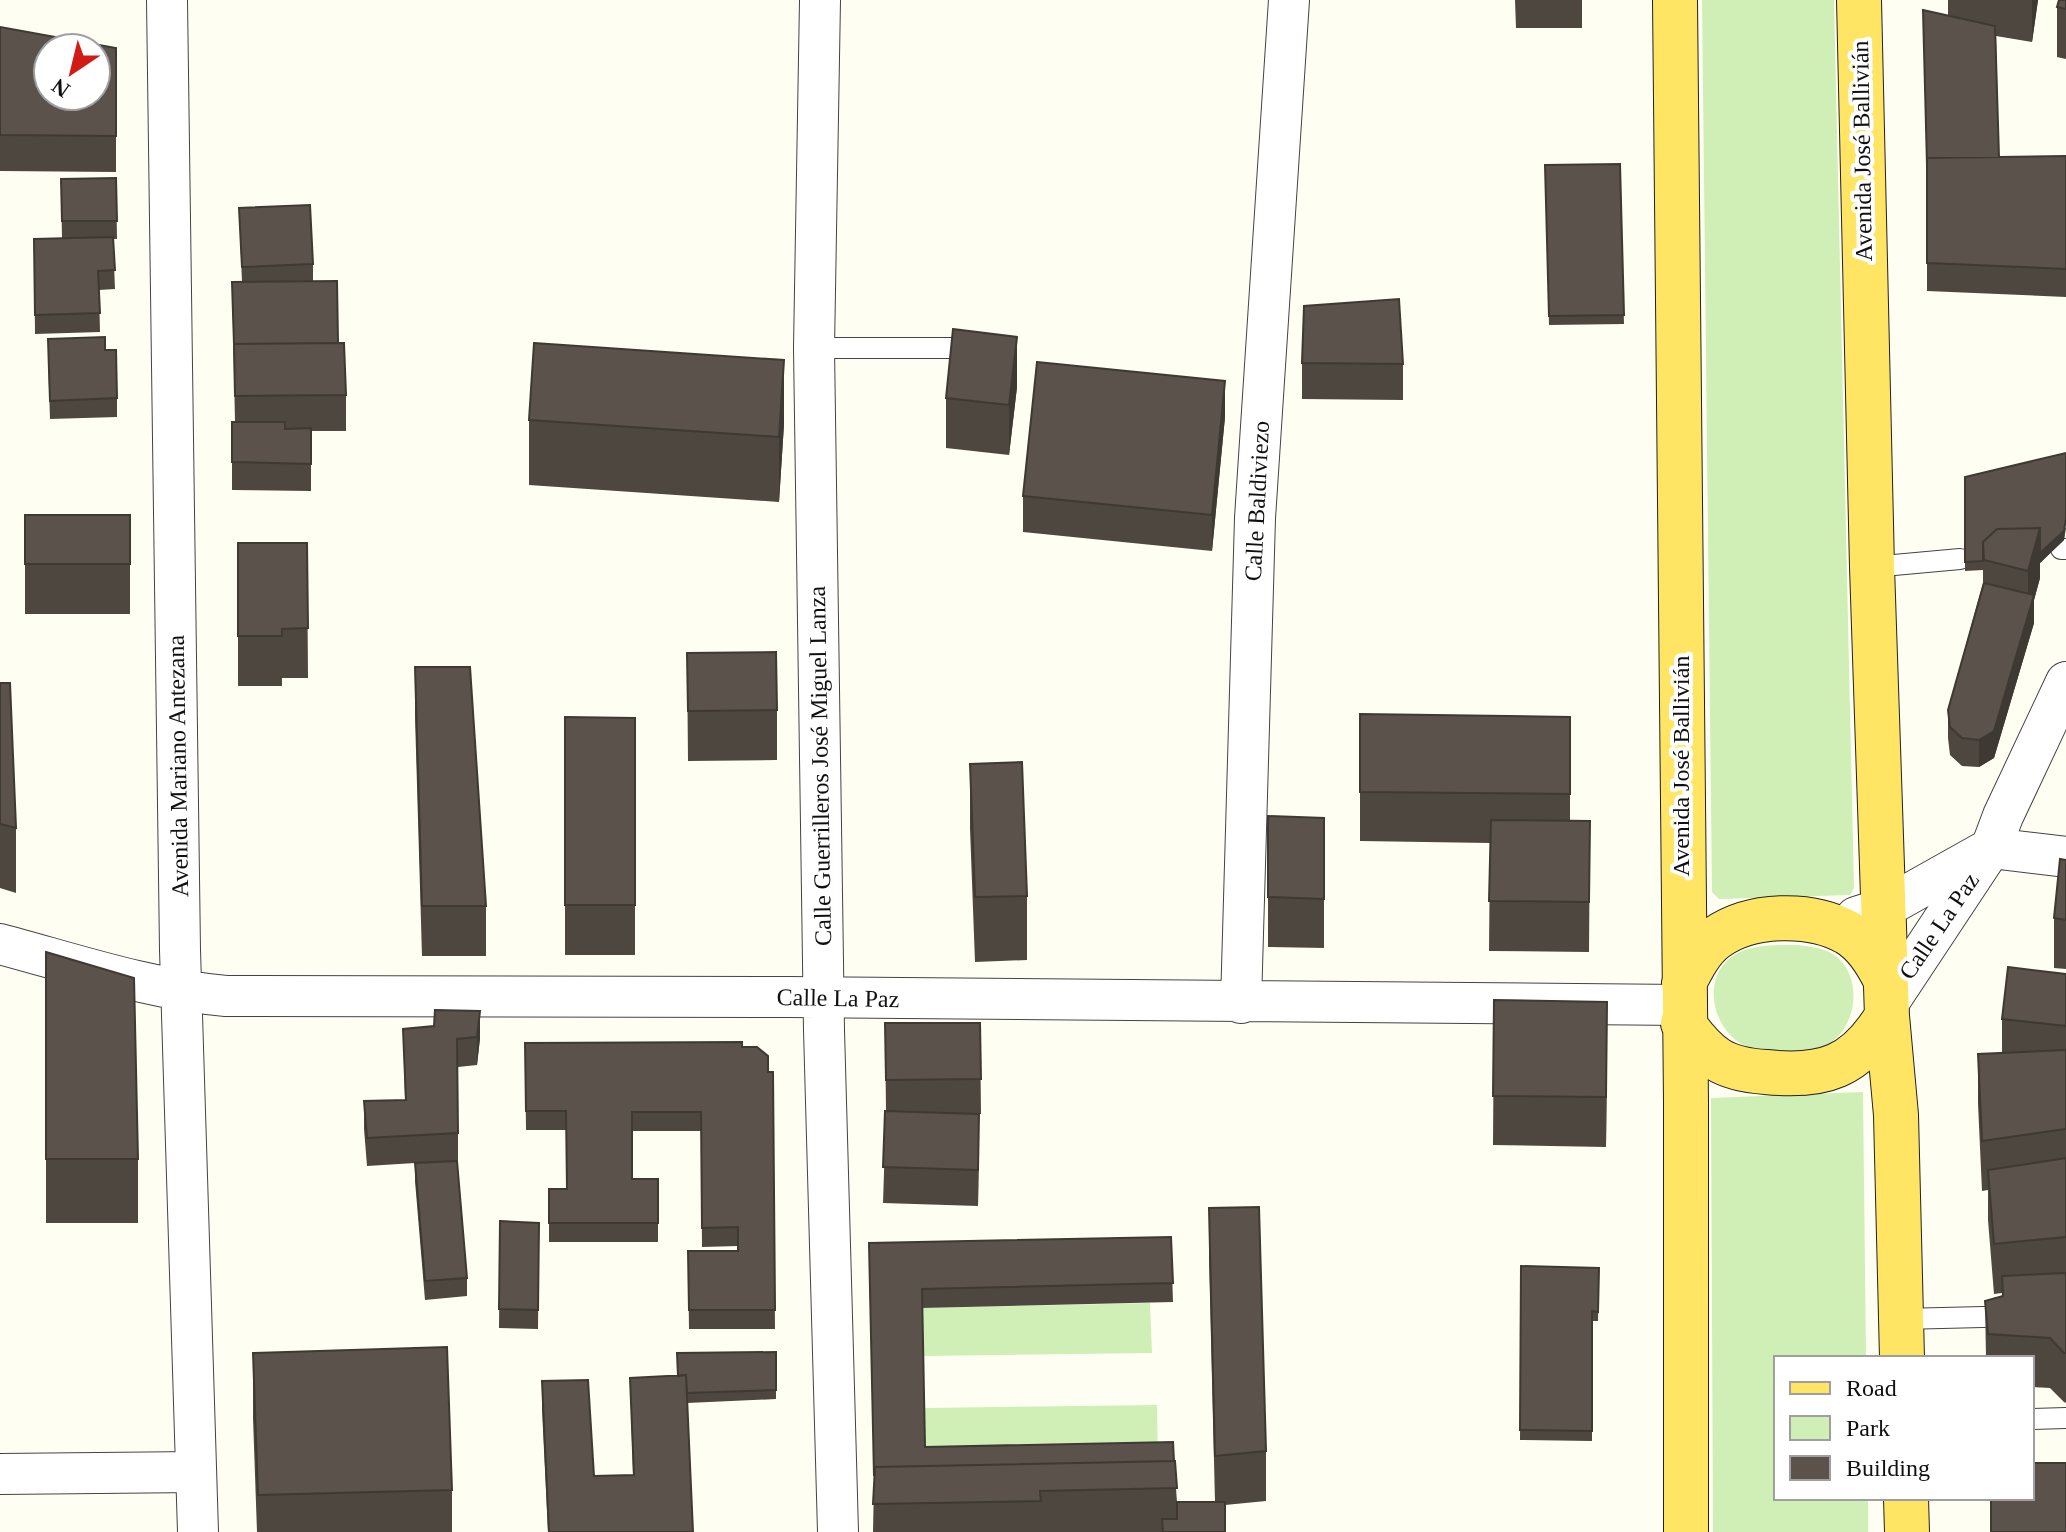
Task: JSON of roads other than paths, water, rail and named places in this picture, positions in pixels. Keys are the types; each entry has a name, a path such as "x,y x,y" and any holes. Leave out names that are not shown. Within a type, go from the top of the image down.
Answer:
{"main road":[{"name":"Avenida José Ballivián","path":"1675,0 1686,1102 1686,1532"},
{"name":"Avenida José Ballivián","path":"1859,0 1872,567 1887,1001 1896,1115 1901,1338"},
{"name":"Calle La Paz","path":"1781,919 1824,922 1849,934 1877,961 1887,1001 1872,1040 1854,1057 1827,1071 1787,1074 1748,1071 1719,1061 1700,1045 1683,1004 1696,960 1714,939 1739,925 1781,919"},
{"path":"1906,1500 1907,1532"}],"street":[{"name":"Avenida Mariano Antezana","path":"167,0 181,992 198,1532"},
{"name":"Calle Guerrilleros José Miguel Lanza","path":"820,0 814,348 823,998 838,1532"},
{"name":"Calle Baldiviezo","path":"1241,1003 1255,518 1289,0"},
{"path":"1991,848 2066,682"},
{"name":"Calle La Paz","path":"1887,1001 1991,848"},
{"name":"Calle La Paz","path":"1824,922 1856,917 1884,908 1991,848 2066,857"},
{"name":"Calle La Paz","path":"0,944 181,992 241,996 1683,1004"},
{"path":"0,1474 196,1472"}],"lane":[{"path":"814,348 1000,348"},
{"path":"1872,567 1960,559"},
{"path":"1901,1338 2066,1315"},
{"path":"2034,1419 2066,1418"}]}
